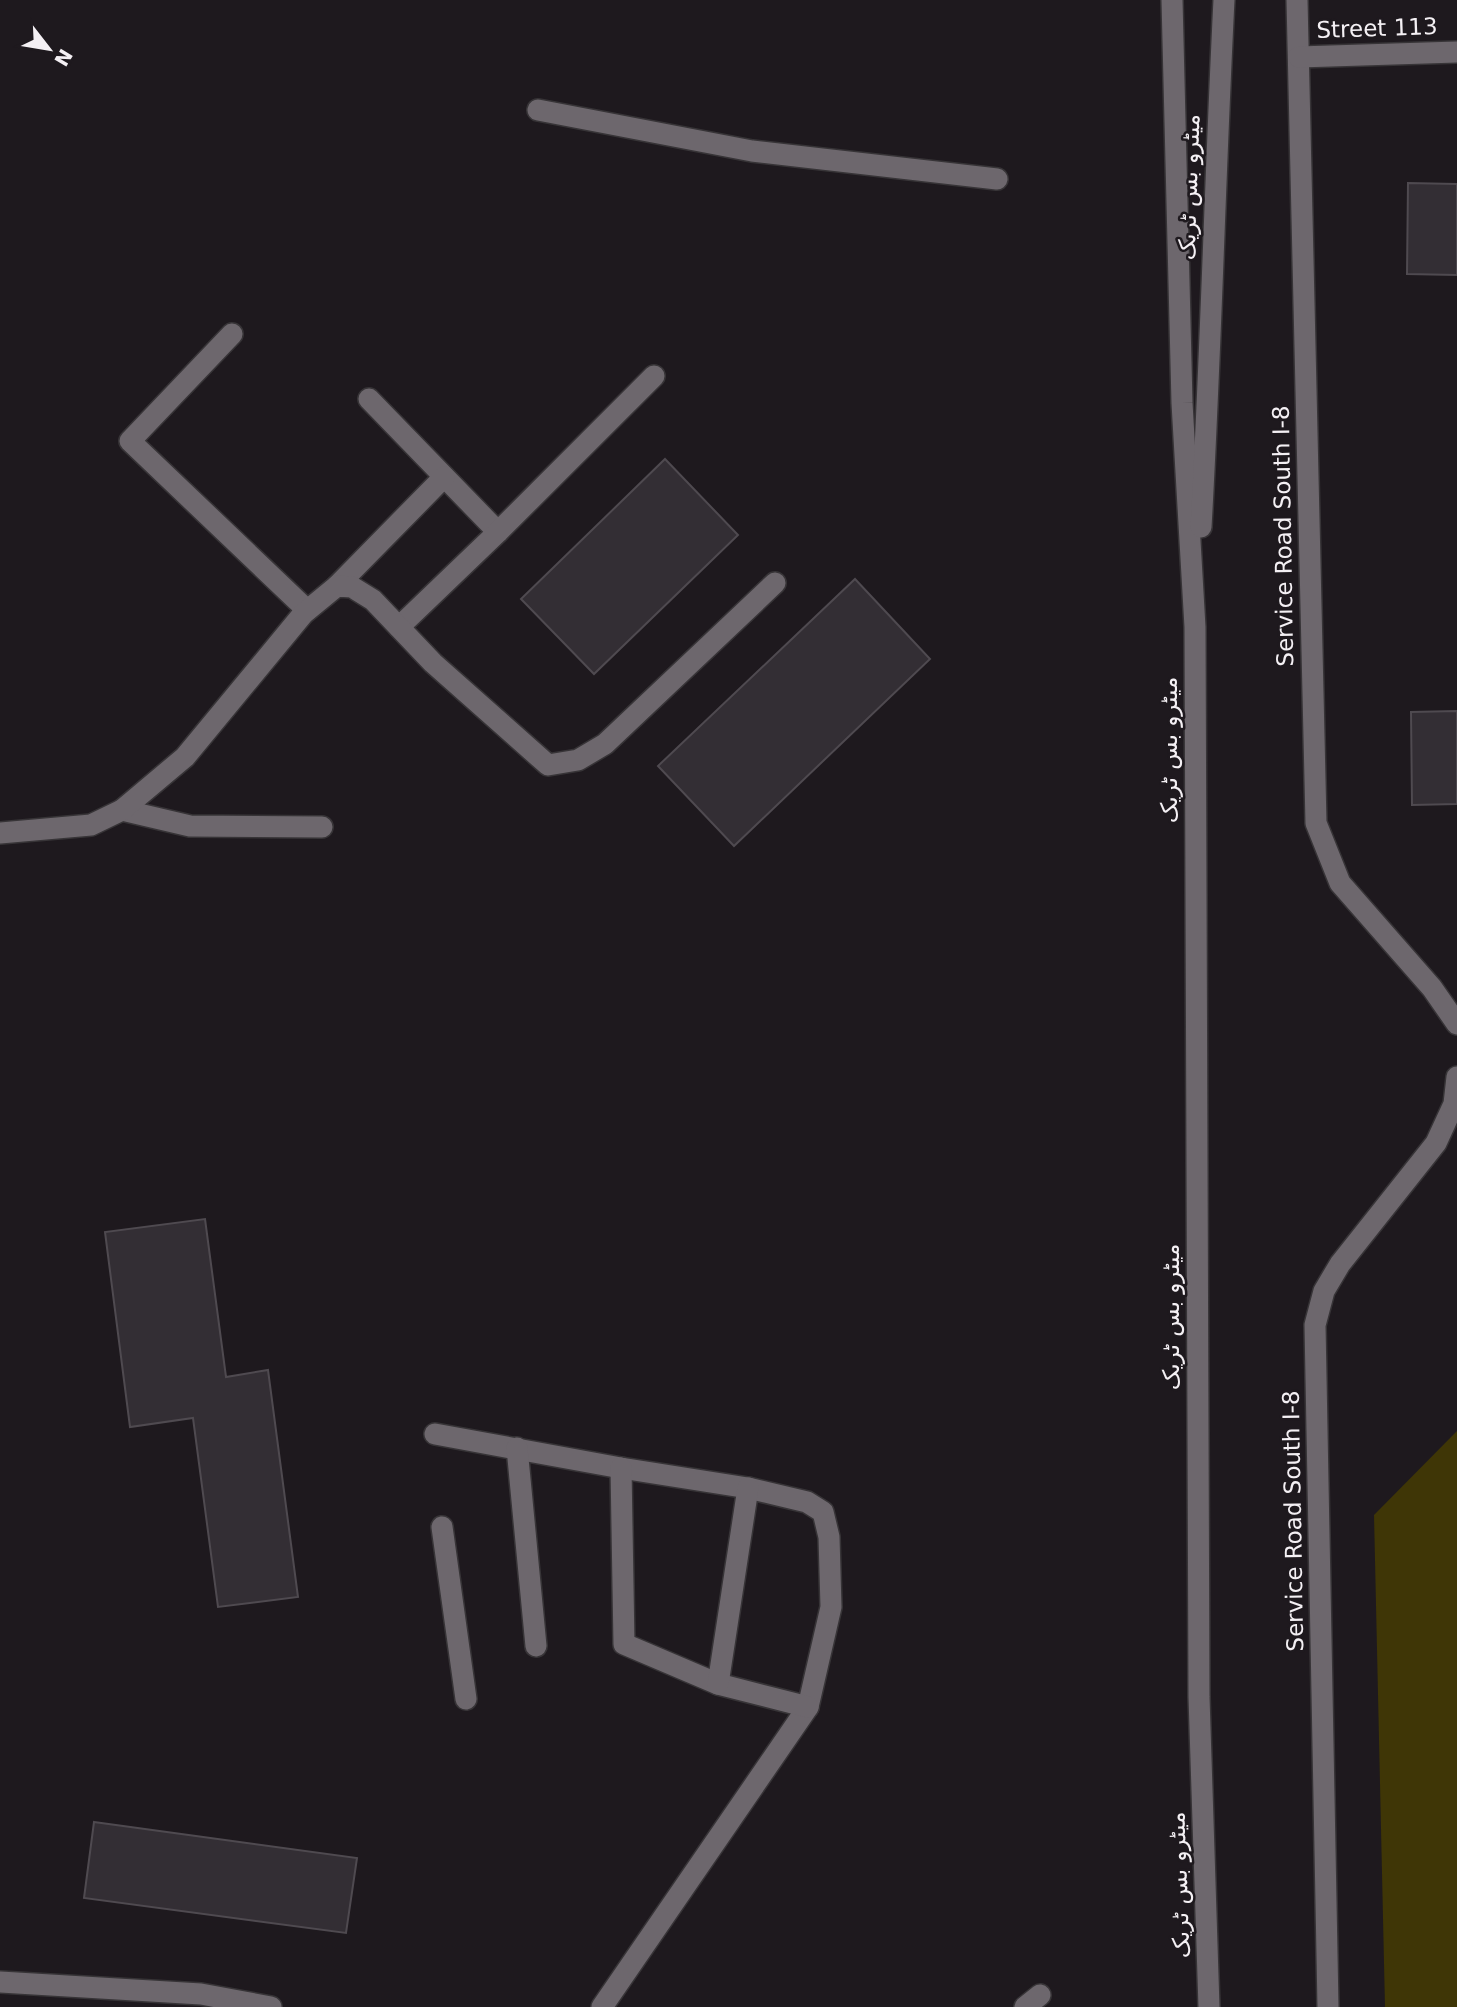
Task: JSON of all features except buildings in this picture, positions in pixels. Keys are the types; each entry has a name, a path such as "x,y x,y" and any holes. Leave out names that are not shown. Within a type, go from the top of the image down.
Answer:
{"street":[{"name":"میٹرو بس ٹریک","path":"1172,0 1182,403 1195,627 1199,1683 1209,2007"},
{"name":"میٹرو بس ٹریک","path":"1195,627 1208,394 1212,240 1224,0"},
{"name":"Service Road South I-8","path":"1297,0 1316,823 1340,883 1432,988 1457,1024"},
{"name":"Street 113","path":"1299,57 1457,51"},
{"path":"538,110 752,151 997,179"},
{"path":"232,334 130,440 307,610"},
{"path":"399,627 654,376"},
{"path":"369,399 498,532"},
{"path":"0,833 91,825 122,810 185,757 307,610 337,586 444,477"},
{"path":"337,586 352,587 373,600 433,663 548,765 578,760 605,744 775,583"},
{"path":"122,810 190,826 323,827"},
{"name":"Service Road South I-8","path":"1328,2007 1315,1325 1324,1291 1340,1264 1436,1143 1454,1104 1457,1077"},
{"path":"435,1434 748,1488 807,1502 823,1512 829,1537 831,1607 808,1707 602,2007"},
{"path":"517,1448 536,1646"},
{"path":"621,1468 624,1644 718,1684 808,1707"},
{"path":"718,1684 748,1488"},
{"path":"442,1527 466,1699"},
{"path":"0,1982 201,1994 271,2007"}],"shaded area":[{"path":"1457,1431 1457,2007 1385,2007 1374,1515"}]}
